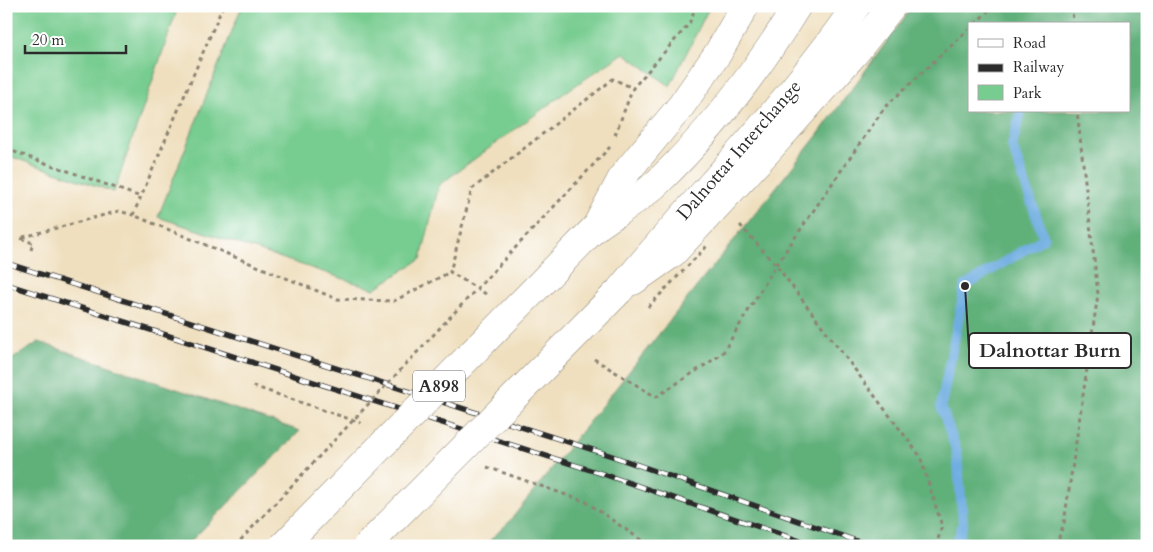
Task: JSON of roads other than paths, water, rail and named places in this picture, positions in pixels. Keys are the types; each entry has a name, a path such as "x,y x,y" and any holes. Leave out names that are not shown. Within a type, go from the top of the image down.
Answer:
{"main road":[{"name":"A898","path":"596,227 623,176 681,106 718,53 745,6"},
{"name":"A898","path":"283,546 596,227 656,183 749,77 775,42 797,6"},
{"name":"Dalnottar Interchange","path":"619,291 674,224 750,141 836,36 856,6"},
{"path":"367,546 619,291 673,253 816,97 854,54 892,6"}],"waterway":[{"path":"956,546 963,523 957,452 941,406 965,286 1044,238 1012,146 1021,112"}],"railway":[{"path":"6,263 612,456 871,546"},
{"path":"6,284 606,475 815,546"}],"place":[{"name":"Dalnottar Burn","path":"965,286"}]}
